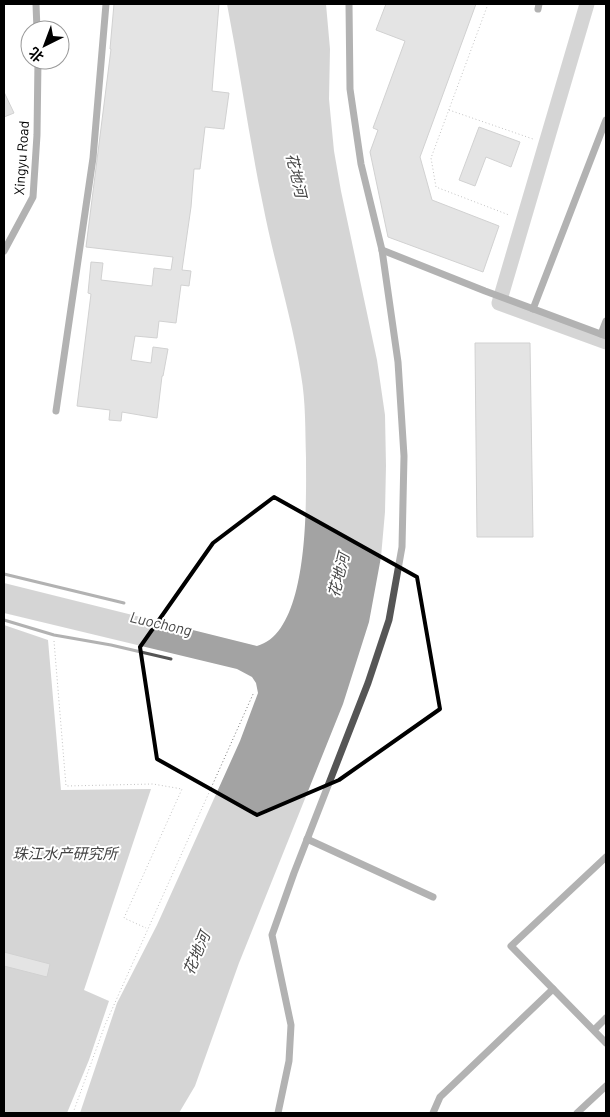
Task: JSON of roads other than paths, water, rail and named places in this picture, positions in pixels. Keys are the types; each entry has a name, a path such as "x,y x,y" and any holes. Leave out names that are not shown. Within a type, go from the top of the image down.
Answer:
{"street":[{"path":"36,4 37,20"},
{"path":"56,411 93,158 106,4"},
{"path":"278,1113 289,1061 291,1025 272,935 368,682 389,620 402,547 404,456 398,362 382,250 361,164 350,89 349,4"},
{"name":"Xingyu Road","path":"4,250 33,198 37,135 38,70"},
{"path":"533,309 606,120"},
{"path":"382,250 604,335 606,321"},
{"path":"307,839 433,897"},
{"path":"606,857 511,946 606,1044"},
{"path":"433,1113 440,1097 553,989"},
{"path":"594,1030 606,1018"},
{"path":"577,1113 606,1086"}],"lane":[{"path":"4,574 124,603"},
{"path":"4,620 54,635 111,644 171,660"}],"water":[{"path":"227,4 326,4 330,49 329,99 334,151 377,360 385,415 385,512 381,557 369,622 343,704 239,963 195,1086 179,1113 80,1113 117,1003 157,925 240,741 258,693 256,683 252,677 237,669 4,613 4,583 257,646 274,636 287,617 296,592 301,563 306,504 303,385 293,332 267,226"},
{"name":"珠江水产研究所","path":"4,625 48,640 61,790 151,789 84,990 109,1001 89,1060 67,1113 4,1113"}],"waterway":[{"path":"587,4 499,303 606,342"}],"water label":[{"name":"花地河","path":"297,175"},
{"name":"花地河","path":"338,575"},
{"name":"Luochong","path":"161,623"},
{"name":"花地河","path":"196,953"}]}
